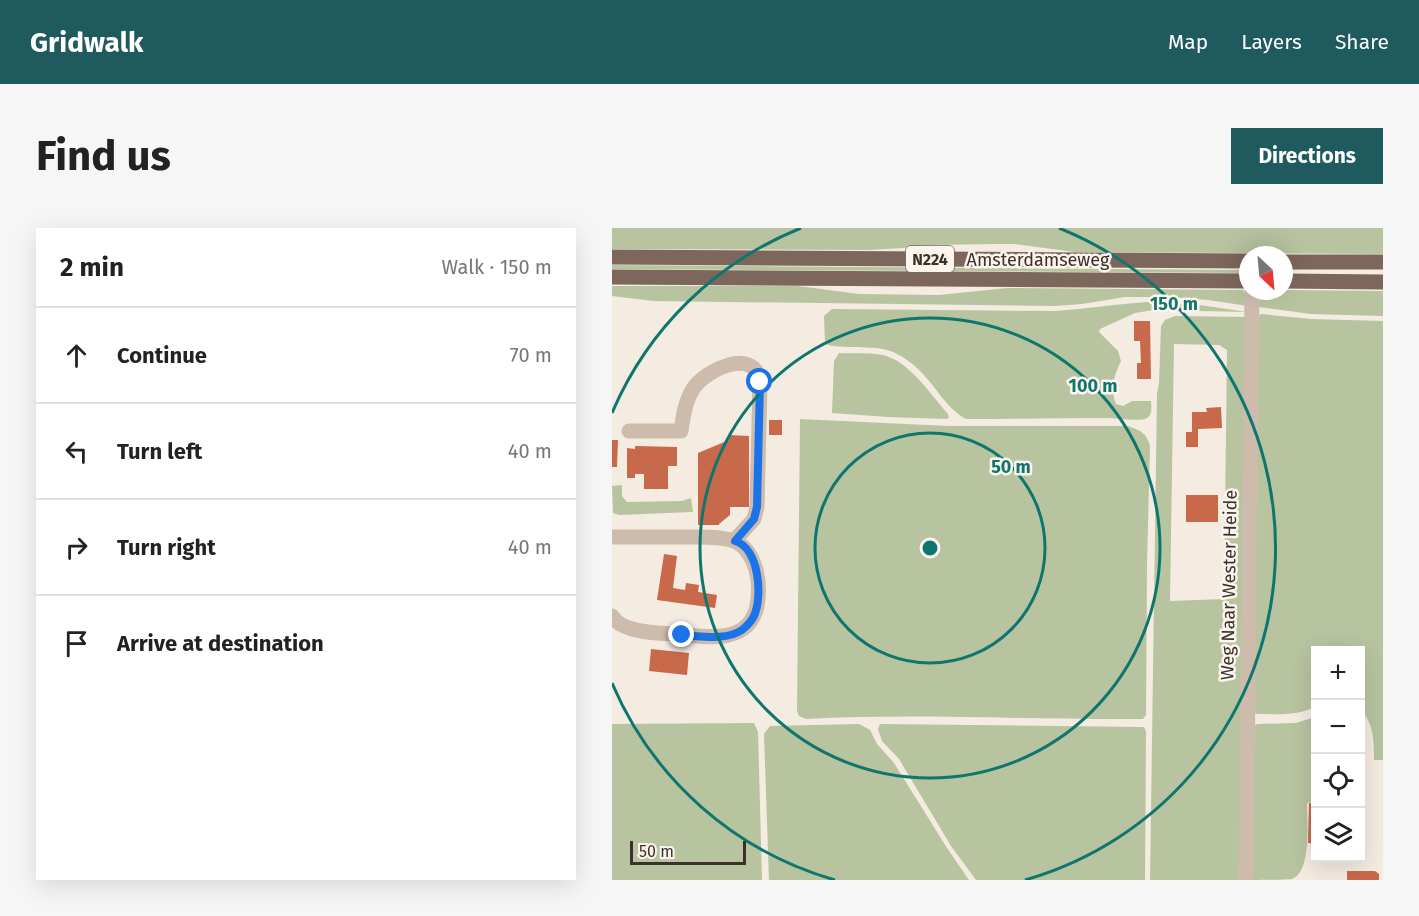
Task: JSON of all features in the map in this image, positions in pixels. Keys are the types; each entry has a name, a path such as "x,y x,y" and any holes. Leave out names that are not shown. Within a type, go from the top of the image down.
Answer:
{"main road":[{"name":"Amsterdamseweg","path":"612,257 1239,261"},
{"path":"1293,262 1383,262"},
{"name":"Amsterdamseweg","path":"612,277 1239,281"},
{"path":"1293,281 1383,282"}],"street":[{"name":"Weg Naar Wester Heide","path":"1246,880 1252,300"},
{"path":"629,431 681,431 688,399 702,378 713,371 735,363 753,367 759,374 760,382 757,507 754,519 735,541"},
{"path":"612,537 710,537 735,541 748,552 757,574 758,587 758,602 750,623 740,631 721,637 645,632 626,627 615,621 612,616"}],"green space":[{"path":"612,228 1383,228 1383,254 1293,253 1293,246 1239,246 1239,253 1075,252 1014,244 929,245 868,250 612,249"},
{"path":"612,265 1239,270 1239,273 612,269"},
{"path":"612,286 798,286 859,294 939,295 1007,288 1239,290 1239,300 1247,300 1248,306 1169,297 1125,297 1055,306 653,301 612,296"},
{"path":"1293,290 1383,291 1383,316 1311,314 1258,307 1260,300 1293,300"},
{"path":"1147,302 1200,305 1247,312 1153,310 1135,313 1100,329 1099,332 1118,351 1121,361 1114,382 1113,393 1116,404 1123,406 1132,401 1151,401 1150,414 1144,419 966,419 947,404 919,369 899,355 881,349 825,344 824,316 832,309 1056,311"},
{"path":"1261,314 1311,319 1383,321 1383,760 1374,760 1371,727 1365,715 1365,646 1311,646 1311,708 1287,714 1257,714 1251,711 1256,318"},
{"path":"1175,316 1247,317 1242,880 1150,880 1157,394 1161,326 1165,320","holes":["1174,344 1219,345 1227,350 1224,599 1170,601"]},
{"path":"839,353 875,354 895,359 920,380 949,418 832,413 834,361"},
{"path":"800,419 948,426 1128,426 1142,433 1150,446 1146,715 1143,719 848,717 806,719 799,716 797,711"},
{"path":"622,485 622,496 627,502 682,501 691,498 693,512 619,515 613,513 612,486"},
{"path":"1311,718 1311,802 1307,803 1306,856 1303,866 1292,879 1249,880 1251,727 1257,724 1296,723"},
{"path":"754,723 758,732 762,880 612,880 612,724"},
{"path":"859,724 870,730 877,744 894,763 969,880 769,880 764,734 770,726"},
{"path":"880,724 1144,727 1146,731 1145,880 976,880 951,846 899,759 882,741 878,729"}],"building":[{"path":"1134,321 1150,321 1151,379 1137,379 1137,363 1141,363 1140,341 1134,341"},
{"path":"1221,407 1222,428 1198,429 1198,447 1186,447 1186,432 1192,432 1192,412 1207,412 1206,408"},
{"path":"769,420 782,420 782,435 769,435"},
{"path":"729,435 749,436 749,507 730,507 730,515 719,525 698,525 698,453 729,440"},
{"path":"612,440 618,440 617,467 612,467"},
{"path":"635,446 677,447 677,466 668,466 668,489 644,489 644,474 635,474 635,478 627,478 627,448 635,449"},
{"path":"1186,495 1218,495 1218,522 1186,522"},
{"path":"664,554 677,556 673,588 685,590 686,583 699,585 698,592 717,595 715,608 657,600"},
{"path":"651,649 689,653 687,675 649,671"},
{"path":"1309,803 1311,803 1311,843 1308,843"},
{"path":"1347,871 1375,871 1379,874 1379,880 1347,880"}],"route":[{"path":"682,635 721,637 730,635 750,623 755,614 758,587 754,563 748,552 735,541 754,519 757,507 760,382"}]}
